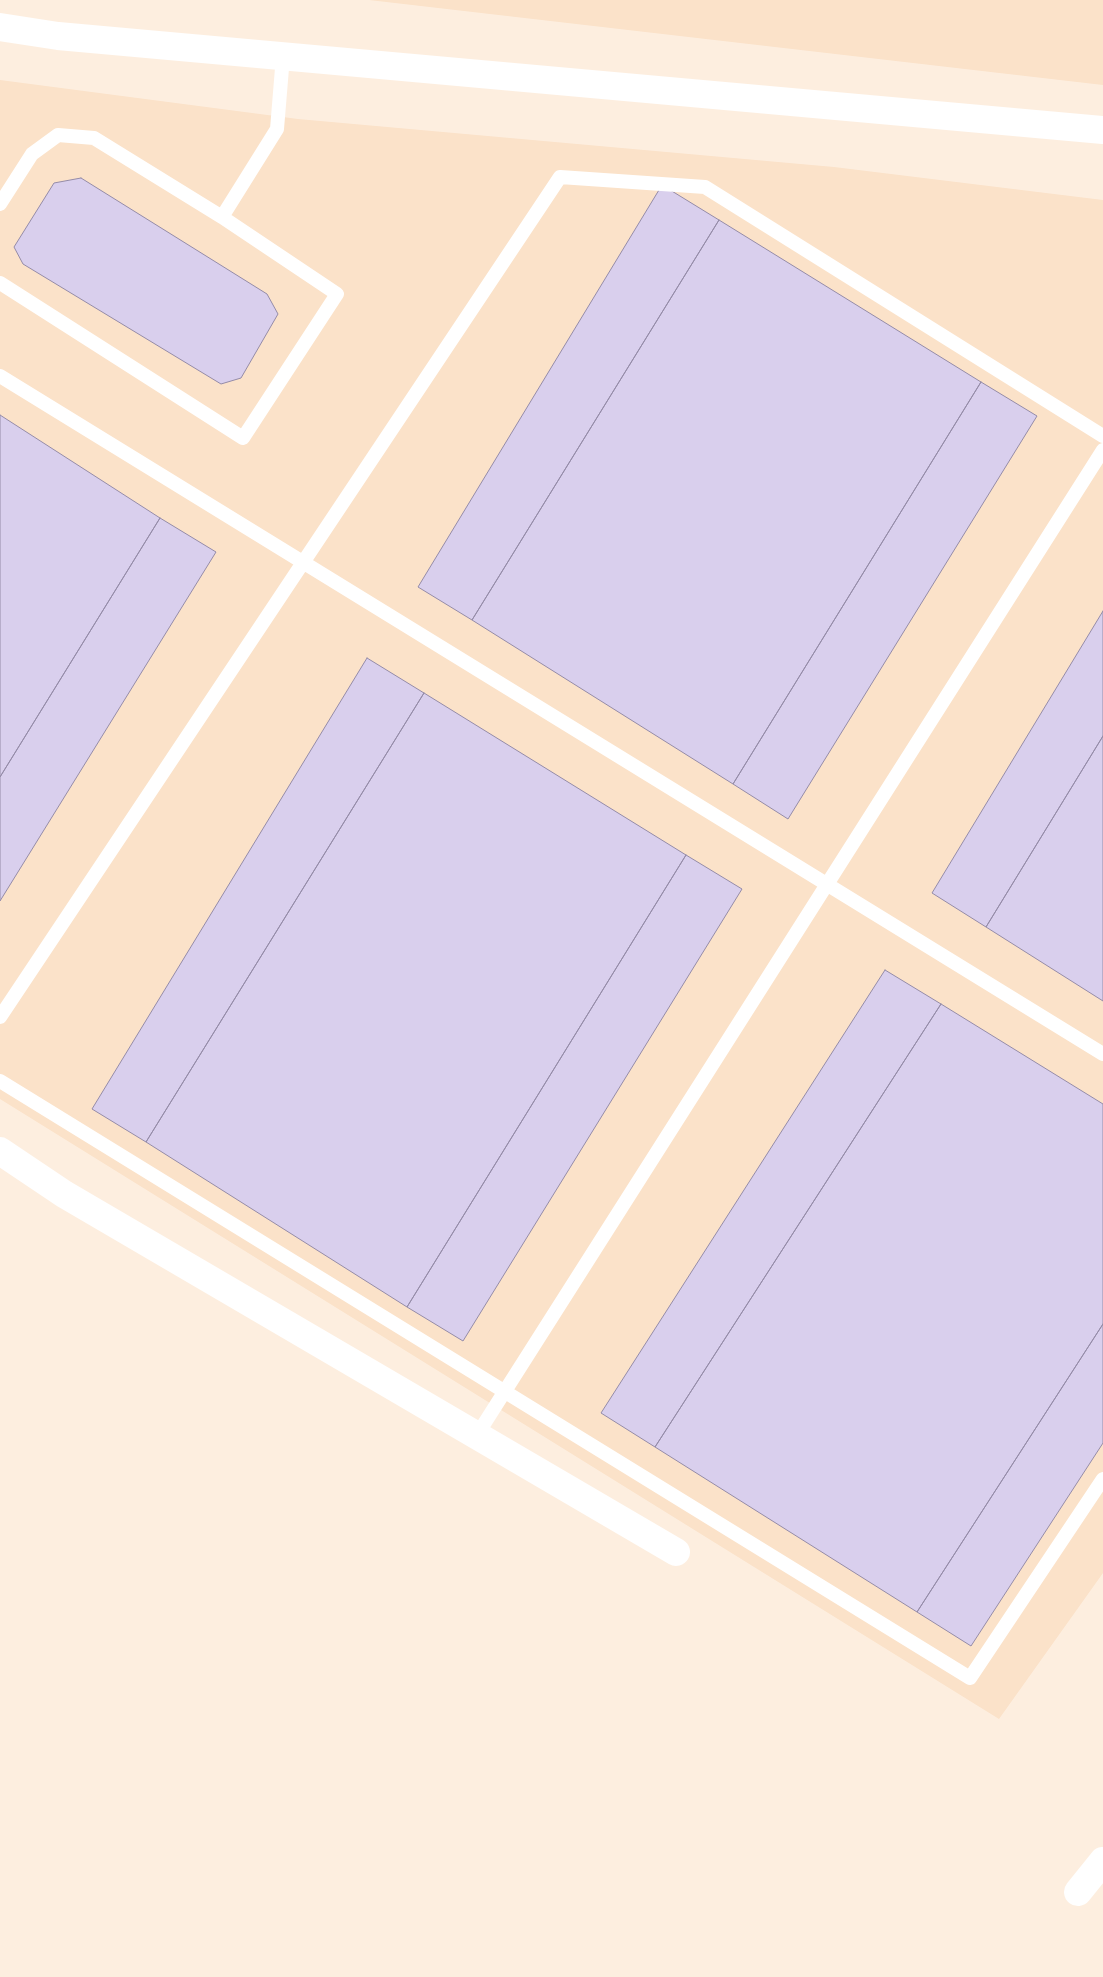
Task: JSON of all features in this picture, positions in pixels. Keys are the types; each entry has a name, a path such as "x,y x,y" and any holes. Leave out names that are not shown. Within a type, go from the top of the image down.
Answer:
{"street":[{"path":"0,26 58,36 1103,130"},
{"path":"0,1152 64,1194 676,1552"},
{"path":"1078,1892 1103,1860"}],"lane":[{"path":"222,217 277,129 283,56"},
{"path":"0,204 32,154 58,135 94,138 222,217 337,294 242,438 0,283"},
{"path":"0,1017 560,177 704,187 1103,436"},
{"path":"0,376 1103,1054"},
{"path":"477,1436 1103,450"},
{"path":"0,1081 970,1678 1103,1479"}],"shaded area":[{"path":"369,0 1103,0 1103,85"},
{"path":"0,80 298,119 834,167 1103,200 1103,1573 999,1719 0,1099"}],"building":[{"path":"81,178 267,294 278,314 241,378 221,384 23,264 14,247 54,183"},
{"path":"662,185 719,220 472,620 418,587"},
{"path":"719,220 981,382 733,784 472,620"},
{"path":"981,382 1037,416 788,819 733,784"},
{"path":"0,415 160,518 0,777"},
{"path":"160,518 216,552 0,901 0,777"},
{"path":"1103,611 1103,736 986,927 932,893"},
{"path":"367,658 424,693 146,1142 92,1109"},
{"path":"424,693 686,855 407,1307 146,1142"},
{"path":"1103,736 1103,1001 986,927"},
{"path":"686,855 742,889 463,1341 407,1307"},
{"path":"885,970 941,1004 655,1447 601,1413"},
{"path":"941,1004 1103,1104 1103,1324 917,1612 655,1447"},
{"path":"1103,1324 1103,1443 971,1646 917,1612"}]}
